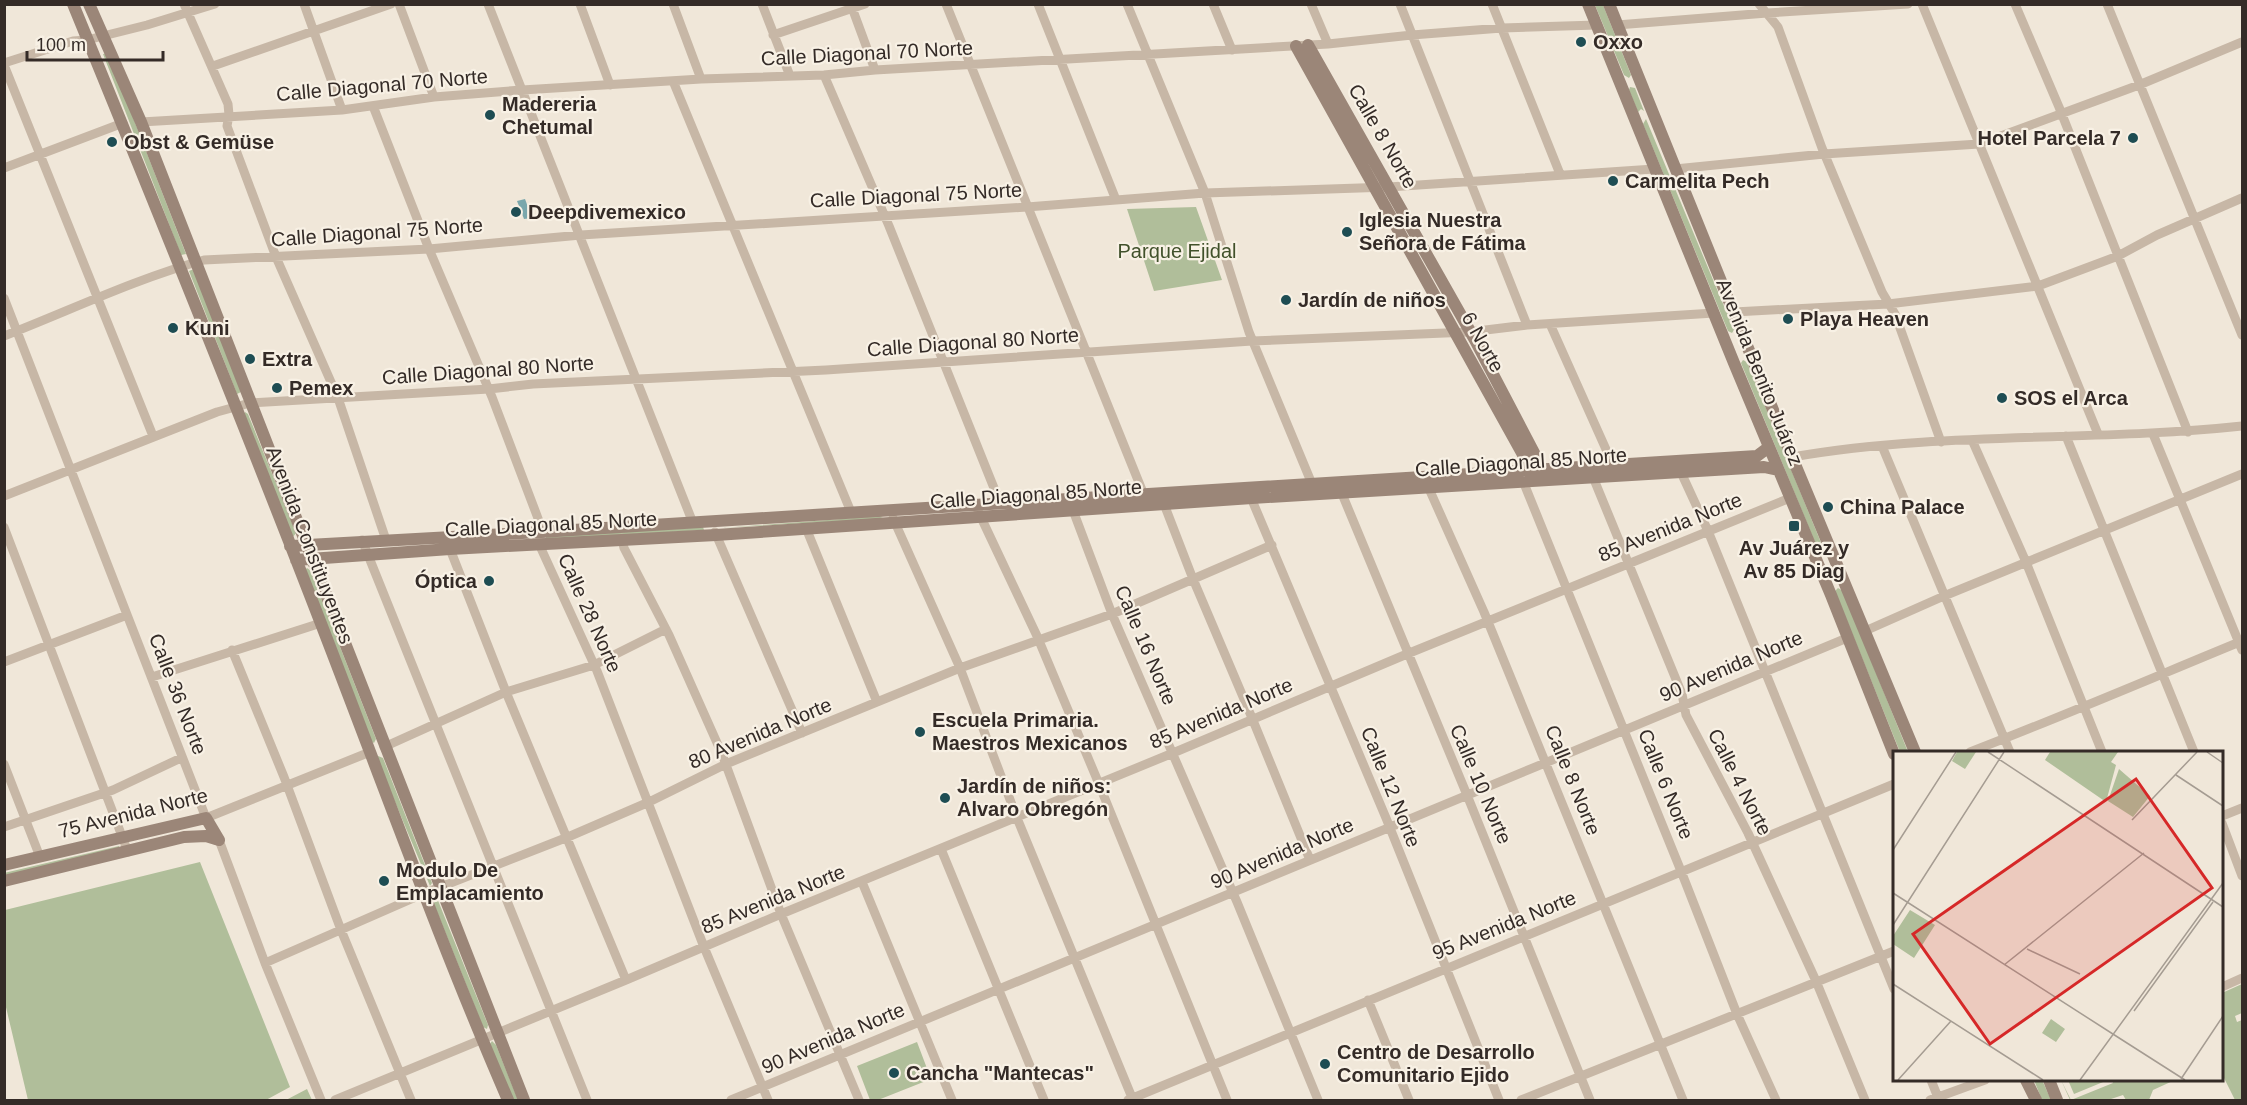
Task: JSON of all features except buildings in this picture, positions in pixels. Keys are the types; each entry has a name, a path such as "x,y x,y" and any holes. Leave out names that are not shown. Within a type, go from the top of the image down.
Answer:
{"main road":[{"name":"Avenida Constituyentes","path":"73,4 180,266 508,1101"},
{"name":"Avenida Constituyentes","path":"89,4 141,122 524,1101"},
{"name":"Avenida Benito Juárez","path":"1588,4 1654,170 1814,553 1893,752"},
{"name":"Avenida Benito Juárez","path":"1609,4 1653,117 1914,751"},
{"name":"Calle 8 Norte","path":"1302,45 1389,187 1469,332 1537,469"},
{"name":"6 Norte","path":"1302,45 1375,187 1455,331 1537,469"},
{"path":"1619,79 1630,82 1636,74"},
{"path":"1636,122 1643,113 1653,117"},
{"path":"1721,330 1732,337 1740,327"},
{"path":"1734,363 1742,356 1752,359"},
{"name":"Calle Diagonal 85 Norte","path":"1426,482 1523,481 1593,477 1757,456 1769,447"},
{"name":"Calle Diagonal 85 Norte","path":"296,560 450,549 693,523 851,512 892,517 981,518 1144,495 1339,488 1426,482 1537,469 1613,465 1764,467 1778,470"},
{"name":"Calle Diagonal 85 Norte","path":"290,546 362,540 716,535 806,528 976,505 1164,504 1312,484 1339,488"},
{"path":"1814,553 1822,557 1830,549"},
{"path":"1831,595 1838,584 1847,589"},
{"name":"75 Avenida Norte","path":"4,865 206,818"},
{"name":"Calle 36 Norte","path":"206,818 219,840"},
{"name":"75 Avenida Norte","path":"4,880 129,852 184,837 206,836 219,840"},
{"path":"2026,1081 2036,1101"},
{"path":"2049,1081 2057,1101"}],"street":[{"path":"153,436 4,64 73,41 87,40 186,9 215,4"},
{"path":"304,4 342,110"},
{"path":"213,66 391,4"},
{"path":"399,4 434,97"},
{"path":"488,4 693,523"},
{"path":"580,4 610,85"},
{"path":"673,4 701,79"},
{"path":"762,4 790,76"},
{"path":"773,35 865,4"},
{"path":"946,4 1144,495"},
{"path":"1038,4 1116,200"},
{"path":"1127,4 1204,193 1252,342 1312,484"},
{"path":"1214,4 1232,50"},
{"path":"1311,4 1328,44"},
{"path":"1400,4 1527,325"},
{"path":"1492,4 1560,174"},
{"path":"1759,4 1778,27 1824,154 1888,304 1895,314 1941,442"},
{"path":"1617,25 1838,6 1908,4"},
{"path":"1922,4 2098,434"},
{"path":"2015,4 2062,114 2188,432"},
{"path":"2107,4 2242,336"},
{"path":"851,7 875,70"},
{"path":"186,9 228,104 227,126 276,257 338,398 386,540"},
{"name":"Calle Diagonal 70 Norte","path":"141,122 342,110 434,97 522,90 701,79 824,75 875,70 1328,44 1412,34 1502,28 1597,25"},
{"path":"1675,169 1824,154 1980,144 2139,85 2242,42"},
{"path":"824,75 884,214 1000,504"},
{"path":"673,81 851,512"},
{"name":"Calle 28 Norte","path":"373,106 429,249 489,389 539,521 540,538 594,665 704,947 768,1101"},
{"path":"4,168 123,123"},
{"name":"Calle Diagonal 75 Norte","path":"4,336 98,296 180,266 204,260 429,249 581,235 884,214 1027,207 1204,193 1389,187 1560,174 1654,170"},
{"path":"1734,312 1888,304 2038,286 2118,256 2242,198"},
{"name":"Calle 36 Norte","path":"4,298 206,818"},
{"name":"Calle Diagonal 80 Norte","path":"4,496 153,436 234,406 250,403 489,389 532,384 793,371 1252,342 1469,332 1527,325 1714,313"},
{"path":"1550,324 1613,465"},
{"path":"1792,456 1941,442 2098,434 2153,434 2242,426"},
{"path":"1975,751 2084,708 2162,673 2241,645 2153,434"},
{"path":"2066,436 2193,751"},
{"path":"1972,441 2026,562 2101,751"},
{"path":"1882,446 2009,751"},
{"path":"1678,466 1708,531 1893,986"},
{"path":"1865,631 1944,596 2242,474"},
{"name":"Calle 4 Norte","path":"1593,477 1682,694 1686,715 1751,843 1816,981 1865,1101"},
{"name":"Calle 6 Norte","path":"1523,481 1682,871 1737,1014 1776,1101"},
{"name":"Calle 8 Norte","path":"1426,482 1487,621 1683,1101"},
{"name":"Calle 10 Norte","path":"1339,488 1467,795 1590,1101"},
{"name":"Calle 12 Norte","path":"1249,493 1390,828 1499,1101"},
{"name":"85 Avenida Norte","path":"335,1101 1099,784 1252,718 1790,498"},
{"path":"1164,504 1310,860"},
{"path":"976,505 1038,641 1099,784 1227,1101"},
{"name":"Calle 16 Norte","path":"1072,506 1112,614 1233,893 1318,1101"},
{"path":"892,517 960,668 1017,818 1131,1100"},
{"path":"711,522 802,733"},
{"path":"4,527 129,852"},
{"path":"806,528 877,702"},
{"path":"622,538 624,548 666,629 726,764 781,914 859,1101"},
{"path":"362,540 587,1101"},
{"name":"80 Avenida Norte","path":"266,963 425,893 568,837 649,802 726,764 960,668 1112,614 1272,545"},
{"path":"450,549 506,692 626,980"},
{"path":"4,662 127,615"},
{"path":"152,677 321,623"},
{"path":"384,747 506,692 594,665 666,629"},
{"name":"90 Avenida Norte","path":"731,1101 919,1021 1847,638"},
{"path":"232,650 288,786 341,930 411,1101"},
{"name":"75 Avenida Norte","path":"206,818 370,752"},
{"path":"4,828 106,792 182,758"},
{"path":"4,764 40,857"},
{"name":"95 Avenida Norte","path":"1131,1100 1893,784"},
{"path":"2223,816 2242,808"},
{"path":"2223,826 2242,876"},
{"name":"Calle 36 Norte","path":"219,840 321,1101"},
{"path":"941,849 1044,1101"},
{"path":"862,882 952,1101"},
{"path":"1521,1101 1893,952"},
{"path":"2223,987 2242,978"},
{"path":"1368,1000 1410,1101"},
{"path":"1930,1081 1936,1100 1983,1081"}],"green space":[{"path":"1595,5 1603,5 1631,75 1629,78 1624,75"},
{"path":"108,53 186,254 181,255 103,54"},
{"path":"1630,87 1635,88 1644,111 1641,109 1638,112 1629,90"},
{"path":"1646,119 1734,330 1732,333 1728,331 1643,124"},
{"name":"Parque Ejidal","path":"1196,207 1222,280 1154,291 1127,209"},
{"path":"194,269 241,392 237,394 189,271"},
{"path":"1743,360 1747,362 1824,550 1822,553 1819,552 1741,363"},
{"path":"245,412 248,414 296,533 293,537 243,416"},
{"path":"880,516 883,517 722,528"},
{"path":"703,527 704,530 546,540 546,537"},
{"path":"307,568 310,570 376,739 374,743 371,741 304,571"},
{"path":"1838,588 1843,591 1908,751 1900,751 1835,591"},
{"path":"378,756 383,758 432,883 430,886 378,761"},
{"path":"119,846 119,848 5,876 4,873"},
{"path":"200,862 290,1087 266,1100 28,1100 5,1003 5,910"},
{"path":"434,896 437,898 488,1025 487,1029 483,1027 432,899"},
{"path":"2242,984 2242,1013 2235,1016 2237,1022 2242,1020 2242,1100 2235,1100 2223,1076 2223,993"},
{"path":"492,1041 496,1045 518,1100 513,1100 490,1044"},
{"name":"Cancha \"Mantecas\"","path":"917,1042 931,1079 878,1100 870,1100 857,1066"},
{"path":"2034,1081 2042,1081 2051,1100 2042,1100"},
{"path":"2068,1081 2106,1081 2074,1094"},
{"path":"2112,1081 2173,1081 2153,1090 2149,1100 2126,1100 2123,1095 2108,1100 2071,1100 2113,1083"},
{"path":"307,1089 312,1100 286,1100"}],"water":[{"path":"525,199 532,218 524,219 517,201"}],"place":[{"name":"Oxxo","path":"1581,42"},
{"name":"Madereria Chetumal","path":"490,115"},
{"name":"Hotel Parcela 7","path":"2133,138"},
{"name":"Obst & Gemüse","path":"112,142"},
{"name":"Carmelita Pech","path":"1613,181"},
{"name":"Deepdivemexico","path":"516,212"},
{"name":"Iglesia Nuestra Señora de Fátima","path":"1347,232"},
{"name":"Jardín de niños","path":"1286,300"},
{"name":"Playa Heaven","path":"1788,319"},
{"name":"Kuni","path":"173,328"},
{"name":"Extra","path":"250,359"},
{"name":"Pemex","path":"277,388"},
{"name":"SOS el Arca","path":"2002,398"},
{"name":"China Palace","path":"1828,507"},
{"name":"Av Juárez y Av 85 Diag","path":"1794,526"},
{"name":"Óptica","path":"489,581"},
{"name":"Escuela Primaria. Maestros Mexicanos","path":"920,732"},
{"name":"Jardín de niños: Alvaro Obregón","path":"945,798"},
{"name":"Modulo De Emplacamiento","path":"384,881"},
{"name":"Centro de Desarrollo Comunitario Ejido","path":"1325,1064"},
{"name":"Cancha \"Mantecas\"","path":"894,1073"}]}
